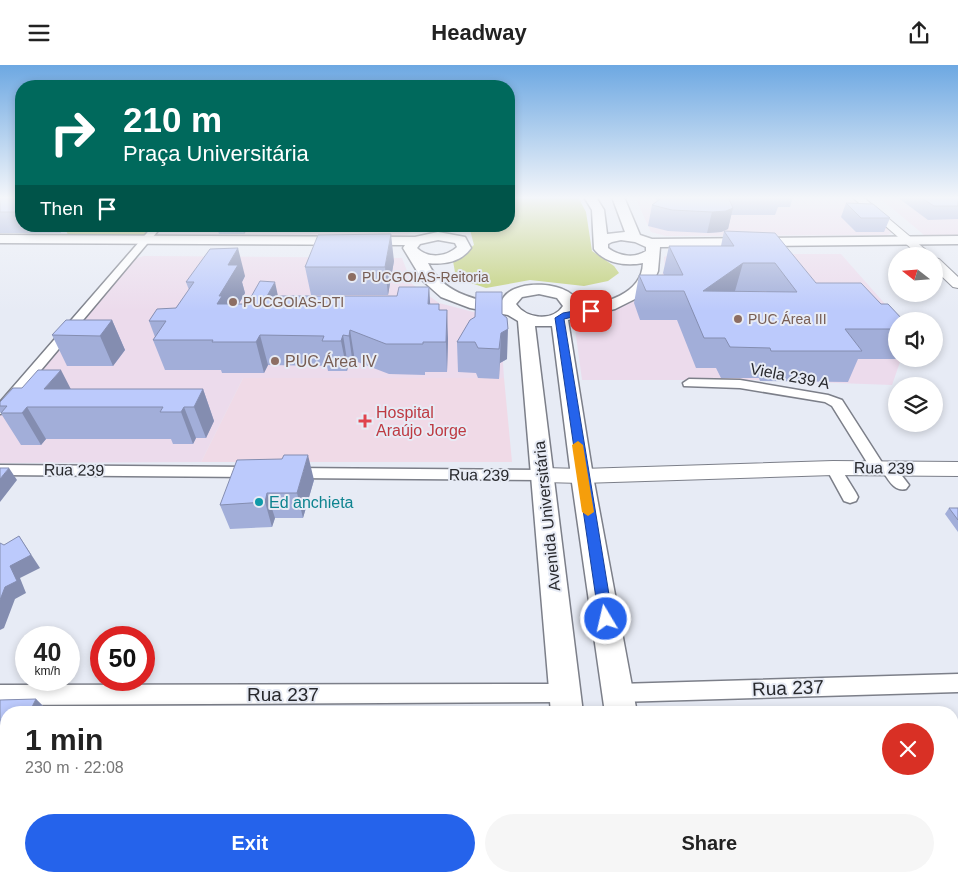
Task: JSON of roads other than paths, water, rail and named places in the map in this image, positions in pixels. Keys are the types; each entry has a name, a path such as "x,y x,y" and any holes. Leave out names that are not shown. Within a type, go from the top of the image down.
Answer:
{"main road":[{"path":"418,242 423,258 449,257 462,252 464,248 463,235"},
{"path":"449,257 444,262 442,273 458,287 488,296 513,295 539,289 549,290 565,297 601,297 613,293 622,287 631,277 631,269 628,263 603,252 600,235"},
{"path":"0,239 330,248 418,242 446,236 464,244"},
{"path":"601,243 614,237 634,237 651,250"},
{"path":"928,247 958,240"},
{"path":"0,246 144,242"},
{"path":"418,242 422,269 441,290 475,304 542,321 591,311 621,302 642,289 649,278 651,250"},
{"path":"616,258 640,259 651,250 717,246 888,249"},
{"path":"943,250 958,250"},
{"name":"Avenida Universitária","path":"513,295 508,304 520,316 543,475 566,703"},
{"path":"565,297 571,306 562,316 582,476 619,703"}],"street":[{"path":"0,410 150,235"},
{"path":"902,235 917,247"},
{"path":"943,271 958,284"},
{"name":"Viela 239 A","path":"689,383 740,384 828,399 837,403 883,468 901,485"},
{"path":"833,468 850,497"},
{"name":"Rua 239","path":"0,470 582,476 833,468 958,469"},
{"name":"Rua 237","path":"619,703 958,683"},
{"name":"Rua 237","path":"0,695 566,703"}],"place":[{"name":"PUCGOIAS-Reitoria","path":"352,277"},
{"name":"PUCGOIAS-DTI","path":"233,302"},
{"name":"PUC Área III","path":"738,319"},
{"name":"PUC Área IV","path":"275,361"},
{"name":"Hospital Araújo Jorge","path":"365,421"},
{"name":"Ed anchieta","path":"259,502"}]}
